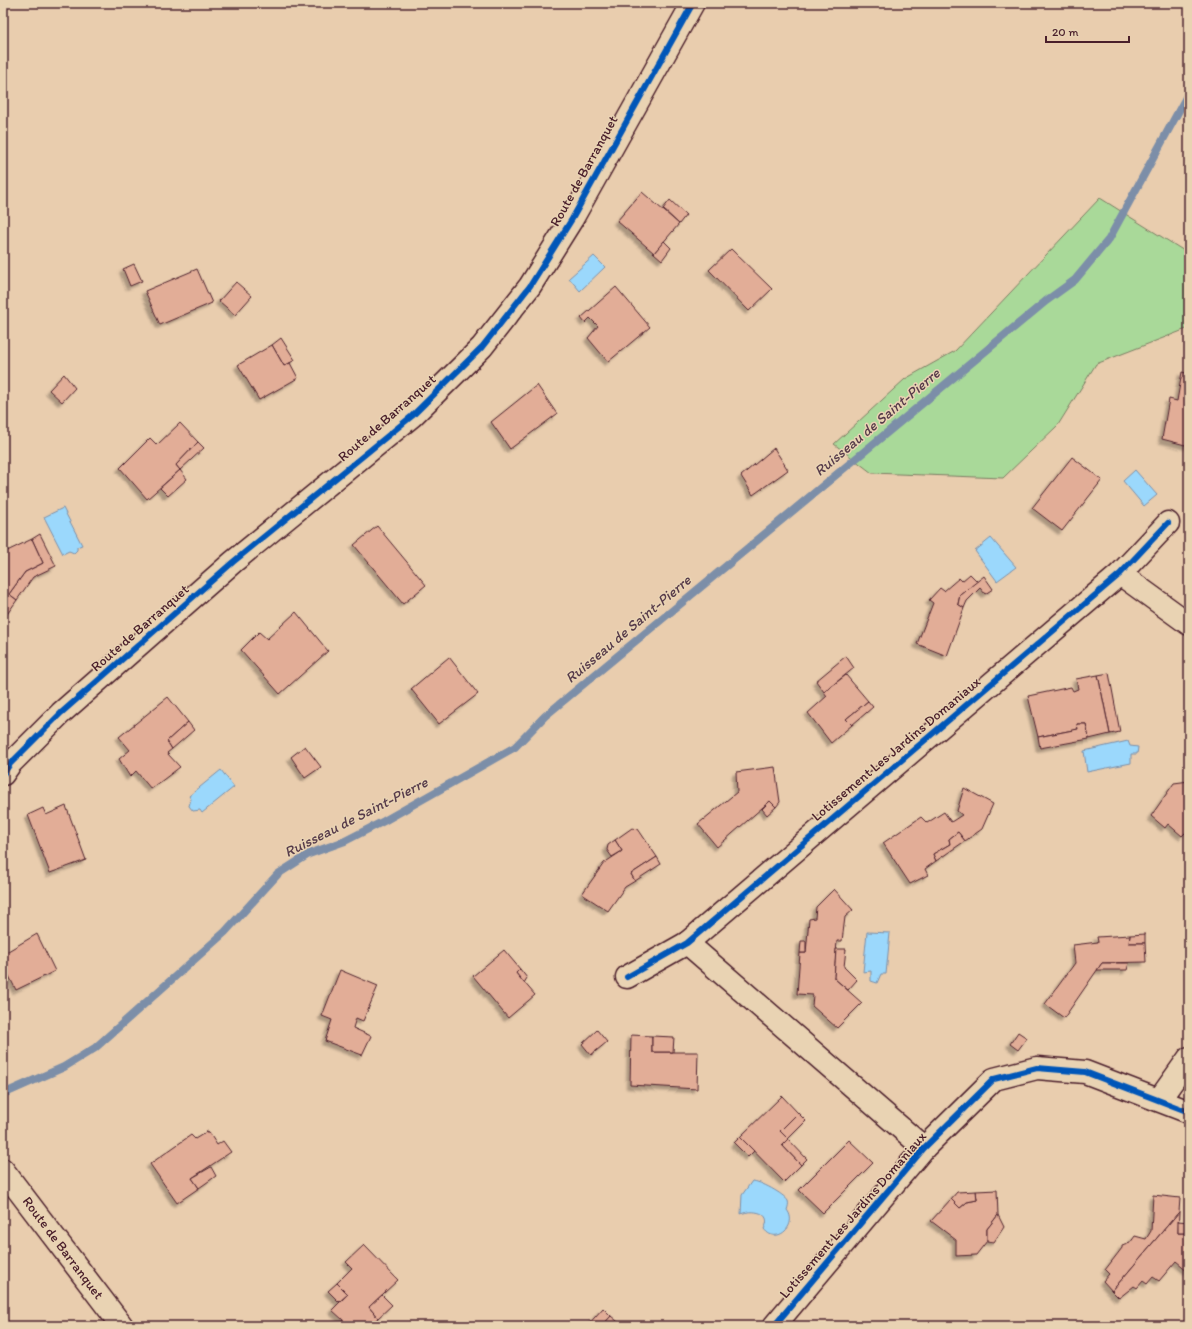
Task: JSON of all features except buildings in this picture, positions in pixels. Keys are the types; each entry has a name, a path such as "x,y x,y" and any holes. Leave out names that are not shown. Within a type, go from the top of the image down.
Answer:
{"street":[{"name":"Route de Barranquet","path":"3,774 10,764 61,713 233,562 412,416 482,347 530,286 572,219 693,3"},
{"name":"Lotissement Les Jardins Domaniaux","path":"627,977 687,943 1120,574 1168,523"},
{"path":"1120,574 1189,624"},
{"name":"Lotissement Les Jardins Domaniaux","path":"687,943 924,1148"},
{"path":"1159,1100 1189,1058"},
{"name":"Lotissement Les Jardins Domaniaux","path":"774,1326 924,1148 994,1078 1037,1068 1085,1072 1189,1112"},
{"name":"Route de Barranquet","path":"3,1170 122,1326"}],"green space":[{"path":"1100,198 1189,254 1189,328 1096,364 1058,425 1003,478 872,473 834,444 905,379 955,351"}],"water":[{"path":"594,256 605,267 580,291 569,278"},
{"path":"1135,470 1157,495 1144,506 1123,481"},
{"path":"63,508 82,545 77,547 77,550 74,553 69,551 63,554 44,517"},
{"path":"991,538 1016,567 997,581 975,551"},
{"path":"1128,741 1130,746 1138,747 1137,754 1131,754 1131,763 1087,772 1084,751"},
{"path":"221,770 234,787 202,813 200,810 193,811 189,806 191,799 189,796"},
{"path":"867,932 890,933 886,974 881,974 877,983 871,981 871,971 863,972"},
{"path":"752,1181 772,1188 788,1201 787,1210 790,1216 790,1222 784,1232 774,1235 769,1234 764,1229 766,1219 764,1215 760,1213 751,1212 741,1214 742,1195"}],"waterway":[{"name":"Ruisseau de Saint-Pierre","path":"3,1094 64,1067 95,1048 225,932 278,874 309,854 345,841 384,821 515,747 545,716 1046,301 1075,280 1109,239 1189,92"}],"marked path":[{"path":"3,755 10,764"}],"cycle path":[{"path":"3,774 10,764 61,713 233,562 412,416 482,347 530,286 572,219 693,3"},
{"path":"627,977 687,943 1120,574 1168,523"},
{"path":"774,1326 924,1148 994,1079 1037,1068 1085,1072 1189,1112"}]}
